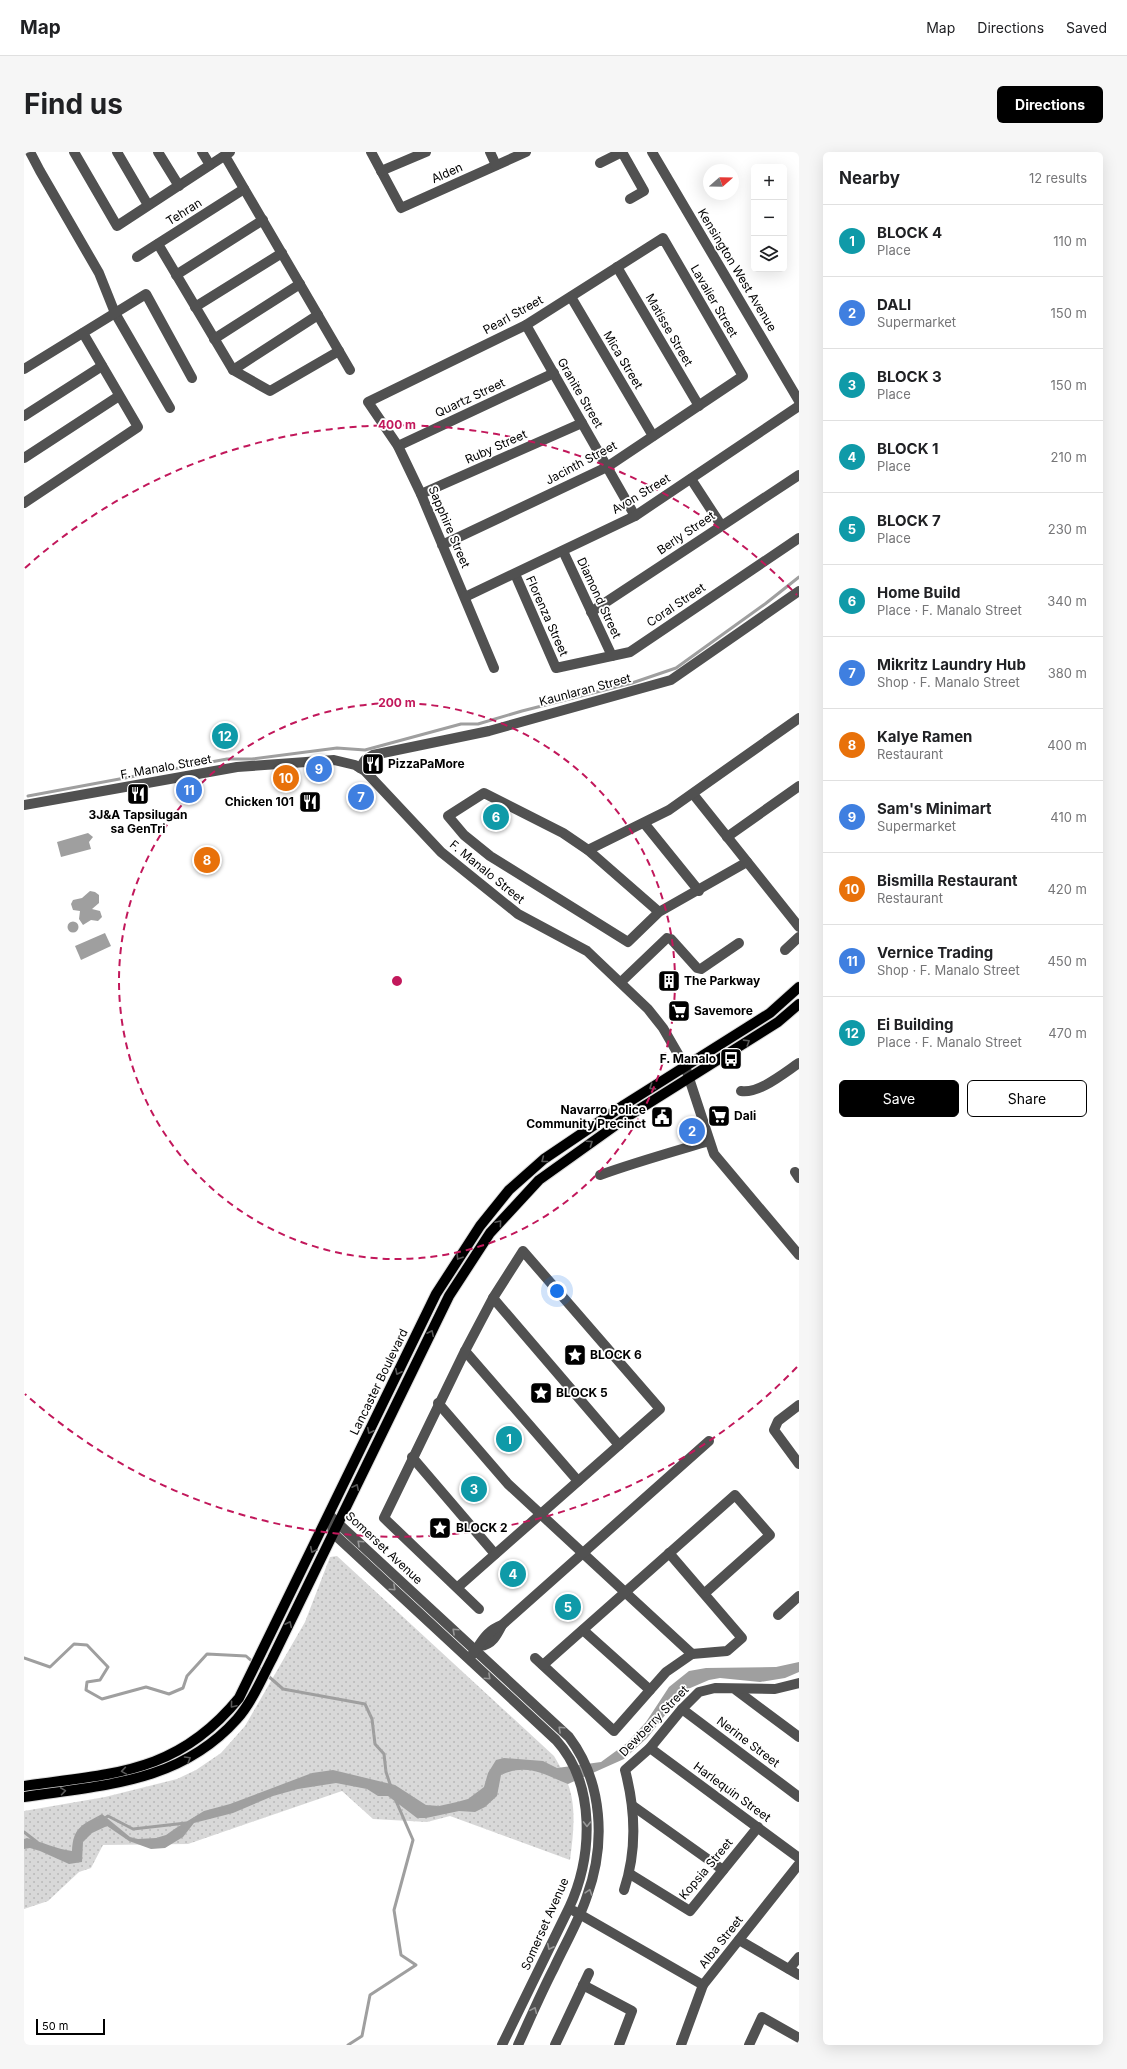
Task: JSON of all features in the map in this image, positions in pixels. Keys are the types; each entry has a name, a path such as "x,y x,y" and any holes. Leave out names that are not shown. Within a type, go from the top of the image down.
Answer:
{"main road":[{"name":"Lancaster Boulevard","path":"24,1786 133,1769 176,1752 202,1736 215,1725 239,1698 436,1294 480,1226 510,1190 544,1160 685,1066 770,1013 799,987"},
{"path":"24,1797 133,1780 157,1773 183,1762 208,1746 238,1718 272,1659 449,1296 490,1233 538,1180 630,1115 778,1022 799,1004"},
{"path":"255,1667 264,1673"}],"street":[{"path":"30,152 99,273 115,313 170,408"},
{"path":"74,152 117,226 228,154 244,189 350,370"},
{"path":"117,152 148,205"},
{"path":"158,152 179,186"},
{"path":"202,152 210,165"},
{"path":"371,152 381,171 426,152"},
{"path":"490,152 496,165"},
{"name":"Alden","path":"381,171 401,208 526,152"},
{"path":"600,164 622,152 644,191 630,198"},
{"name":"Kensington West Avenue","path":"652,152 799,401"},
{"name":"Tehran","path":"137,257 244,189"},
{"path":"176,275 262,220"},
{"name":"Pearl Street","path":"368,402 526,325 663,238"},
{"name":"Lavalier Street","path":"663,238 743,376"},
{"path":"158,244 234,370 270,391 339,351"},
{"path":"195,307 282,253"},
{"name":"Matisse Street","path":"617,267 699,406"},
{"path":"214,338 300,284"},
{"path":"24,369 146,294 192,378"},
{"name":"Mica Street","path":"571,297 653,436"},
{"path":"234,370 318,315"},
{"name":"Granite Street","path":"526,325 636,516"},
{"path":"24,502 138,427 83,333"},
{"path":"24,416 102,366"},
{"name":"Quartz Street","path":"398,446 554,373"},
{"name":"Jacinth Street","path":"442,545 608,467 743,376"},
{"path":"24,458 119,396"},
{"name":"Sapphire Street","path":"368,402 398,446 421,494 494,668"},
{"name":"Avon Street","path":"465,598 636,516 799,406"},
{"name":"Ruby Street","path":"421,494 582,423"},
{"name":"Berly Street","path":"592,612 797,475"},
{"path":"691,479 721,525"},
{"name":"Coral Street","path":"556,668 630,652 799,538"},
{"name":"Diamond Street","path":"563,551 612,656"},
{"name":"Florenza Street","path":"515,574 556,668"},
{"name":"Kaunlaran Street","path":"360,768 364,760 372,755 488,731 671,680 799,591"},
{"path":"588,850 669,810 799,718"},
{"name":"F. Manalo Street","path":"24,805 237,767 334,760 345,762 360,768 374,779 432,843 462,869 518,914 587,951 648,1009 663,1028 685,1066 709,1141 720,1162 799,1255"},
{"path":"727,837 799,786"},
{"path":"659,912 588,850 563,833 484,793 448,816 464,835 490,856 628,942 659,912 699,891 747,862"},
{"path":"693,794 799,927"},
{"path":"644,823 699,891"},
{"path":"785,950 799,937"},
{"path":"621,982 667,938 671,939 697,968 701,969 739,943"},
{"path":"741,1092 749,1092 758,1089 799,1063"},
{"path":"600,1175 647,1158 656,1157 709,1141"},
{"path":"458,1587 660,1409 523,1251 493,1298 465,1351 438,1403 384,1518 458,1587 479,1609"},
{"path":"493,1298 619,1445"},
{"path":"465,1351 578,1481"},
{"path":"438,1403 508,1484 692,1654"},
{"path":"799,1405 778,1421 774,1430 799,1464"},
{"path":"468,1659 477,1648 481,1640 492,1629 502,1625 709,1441"},
{"path":"412,1457 495,1554"},
{"path":"669,1552 742,1638 727,1651 692,1654 666,1672 614,1731 539,1661 583,1630 669,1552 734,1495 770,1535 705,1593"},
{"name":"Somerset Avenue","path":"329,1515 477,1648 569,1737 584,1760 592,1782 599,1818 599,1844 590,1888 580,1914 518,2045"},
{"name":"Somerset Avenue","path":"329,1515 333,1533 556,1740 568,1754 573,1764 580,1786 587,1818 585,1855 578,1885 569,1908 502,2045"},
{"path":"778,1615 799,1596"},
{"path":"583,1630 650,1690"},
{"name":"Dewberry Street","path":"624,1890 630,1874 633,1839 633,1806 625,1770 650,1748 692,1698 706,1689 775,1689 799,1683"},
{"path":"736,1690 799,1736"},
{"name":"Nerine Street","path":"682,1709 799,1797"},
{"name":"Harlequin Street","path":"650,1748 799,1858"},
{"path":"633,1806 723,1870"},
{"name":"Kopsia Street","path":"630,1874 690,1911 758,1827"},
{"name":"Alba Street","path":"681,2045 704,1985 799,1864"},
{"path":"569,1908 704,1985"},
{"path":"739,1940 799,1975"},
{"path":"789,1969 799,1957"},
{"path":"555,2045 589,1972"},
{"path":"583,1985 632,2011 619,2045"},
{"path":"749,2045 762,2017 799,2038"}],"shaded area":[{"path":"88,833 93,837 89,842 91,849 61,857 57,842"},
{"path":"90,891 99,895 99,903 92,909 100,911 102,917 98,921 91,920 83,925 79,919 80,911 73,910 71,904 73,900 82,898"},
{"path":"71,922 75,922 77,923 77,931 71,932 68,929 68,925"},
{"path":"105,933 111,946 81,960 75,946"},
{"path":"337,1556 554,1756 567,1780 573,1803 574,1822 570,1860 450,1816 427,1822 373,1819 342,1791 188,1844 103,1845 91,1868 79,1872 48,1901 24,1909 24,1811 105,1797 177,1779 196,1770 221,1753 245,1726 305,1622 330,1557"},
{"path":"799,1662 799,1672 785,1678 760,1682 720,1678 709,1680 688,1689 679,1697 648,1737 624,1759 568,1784 535,1771 519,1770 501,1775 497,1796 485,1807 475,1812 459,1811 426,1818 417,1818 388,1796 378,1796 367,1789 336,1783 298,1789 273,1796 233,1813 194,1823 183,1837 165,1848 151,1849 129,1841 107,1826 92,1833 83,1842 82,1862 69,1864 40,1851 30,1848 24,1849 24,1839 27,1838 72,1851 74,1837 80,1828 84,1824 102,1814 130,1837 138,1839 156,1838 166,1835 204,1811 230,1804 312,1773 333,1770 395,1785 426,1805 439,1806 457,1802 468,1799 484,1787 488,1773 496,1760 504,1758 543,1761 557,1768 601,1762 627,1743 646,1722 669,1687 689,1671 706,1668 776,1667"}],"waterway":[{"path":"28,796 227,759 252,759 337,748 365,750 461,724 478,724 522,711 632,683 676,668 765,604 799,577"},
{"path":"24,1658 50,1667 74,1644 87,1645 108,1667 100,1680 87,1682 86,1690 102,1699 146,1687 169,1694 183,1688 187,1676 207,1654 246,1656 263,1671"},
{"path":"267,1675 283,1689 365,1704 372,1719 375,1744 384,1754 386,1772 391,1787"},
{"path":"348,2045 362,2036 370,1995 416,1965 401,1955 394,1910 413,1840 396,1801"},
{"path":"104,1819 108,1816 133,1829 186,1823"},
{"path":"24,1832 37,1842"}],"place":[{"name":"Ei Building","path":"225,736"},
{"name":"PizzaPaMore","path":"373,764"},
{"name":"Sam's Minimart","path":"319,769"},
{"name":"Bismilla Restaurant","path":"286,778"},
{"name":"Vernice Trading","path":"189,790"},
{"name":"3J&A Tapsilugan sa GenTri","path":"138,794"},
{"name":"Mikritz Laundry Hub","path":"361,797"},
{"name":"Chicken 101","path":"310,802"},
{"name":"Home Build","path":"496,817"},
{"name":"Kalye Ramen","path":"207,860"},
{"name":"The Parkway","path":"669,981"},
{"name":"Savemore","path":"679,1011"},
{"name":"F. Manalo","path":"731,1059"},
{"name":"Dali","path":"719,1116"},
{"name":"Navarro Police Community Precinct","path":"662,1117"},
{"name":"DALI","path":"692,1131"},
{"name":"BLOCK 6","path":"575,1355"},
{"name":"BLOCK 5","path":"541,1393"},
{"name":"BLOCK 4","path":"509,1439"},
{"name":"BLOCK 3","path":"474,1489"},
{"name":"BLOCK 2","path":"440,1528"},
{"name":"BLOCK 1","path":"513,1574"},
{"name":"BLOCK 7","path":"568,1607"}]}
